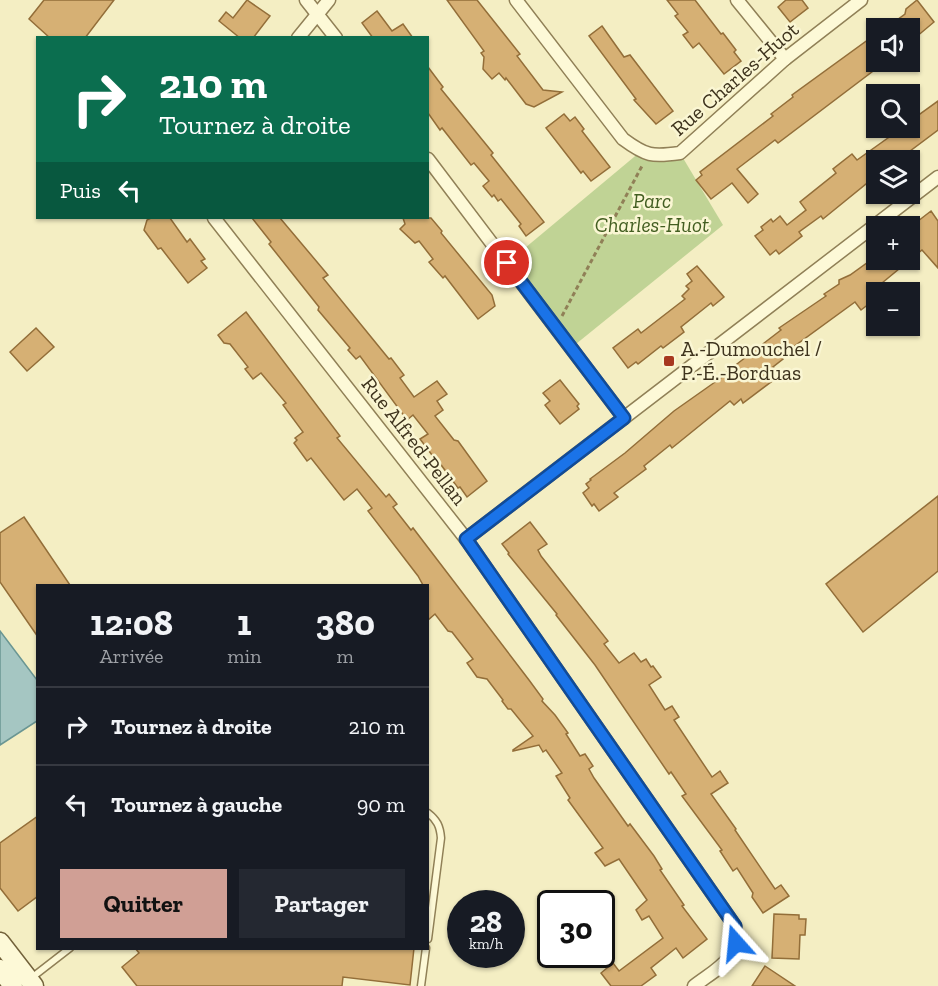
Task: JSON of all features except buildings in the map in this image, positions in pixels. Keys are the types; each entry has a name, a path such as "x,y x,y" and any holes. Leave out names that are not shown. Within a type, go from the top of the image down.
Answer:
{"street":[{"path":"306,0 334,36"},
{"path":"300,36 329,0"},
{"path":"516,0 622,139 640,152 649,154"},
{"path":"737,0 785,59"},
{"name":"Rue Charles-Huot","path":"649,154 657,156 680,153 785,59 861,0"},
{"path":"429,160 624,418"},
{"path":"466,539 938,177"},
{"name":"Rue Alfred-Pellan","path":"215,219 466,539 735,926 736,943 729,959 694,986"},
{"path":"0,942 26,984"},
{"path":"0,969 26,984"}],"lane":[{"path":"429,814 436,820 441,837 429,931"},
{"path":"26,984 68,950"},
{"path":"421,986 426,950"}],"path":[{"path":"556,327 649,154"}],"green space":[{"name":"Parc Charles-Huot","path":"640,152 680,153 723,225 571,348 507,263"}],"water":[{"path":"0,631 36,679 36,722 0,745"}],"place":[{"name":"A.-Dumouchel / P.-É.-Borduas","path":"669,361"}],"route":[{"path":"507,263 624,418 466,539 735,926 736,943"}]}
